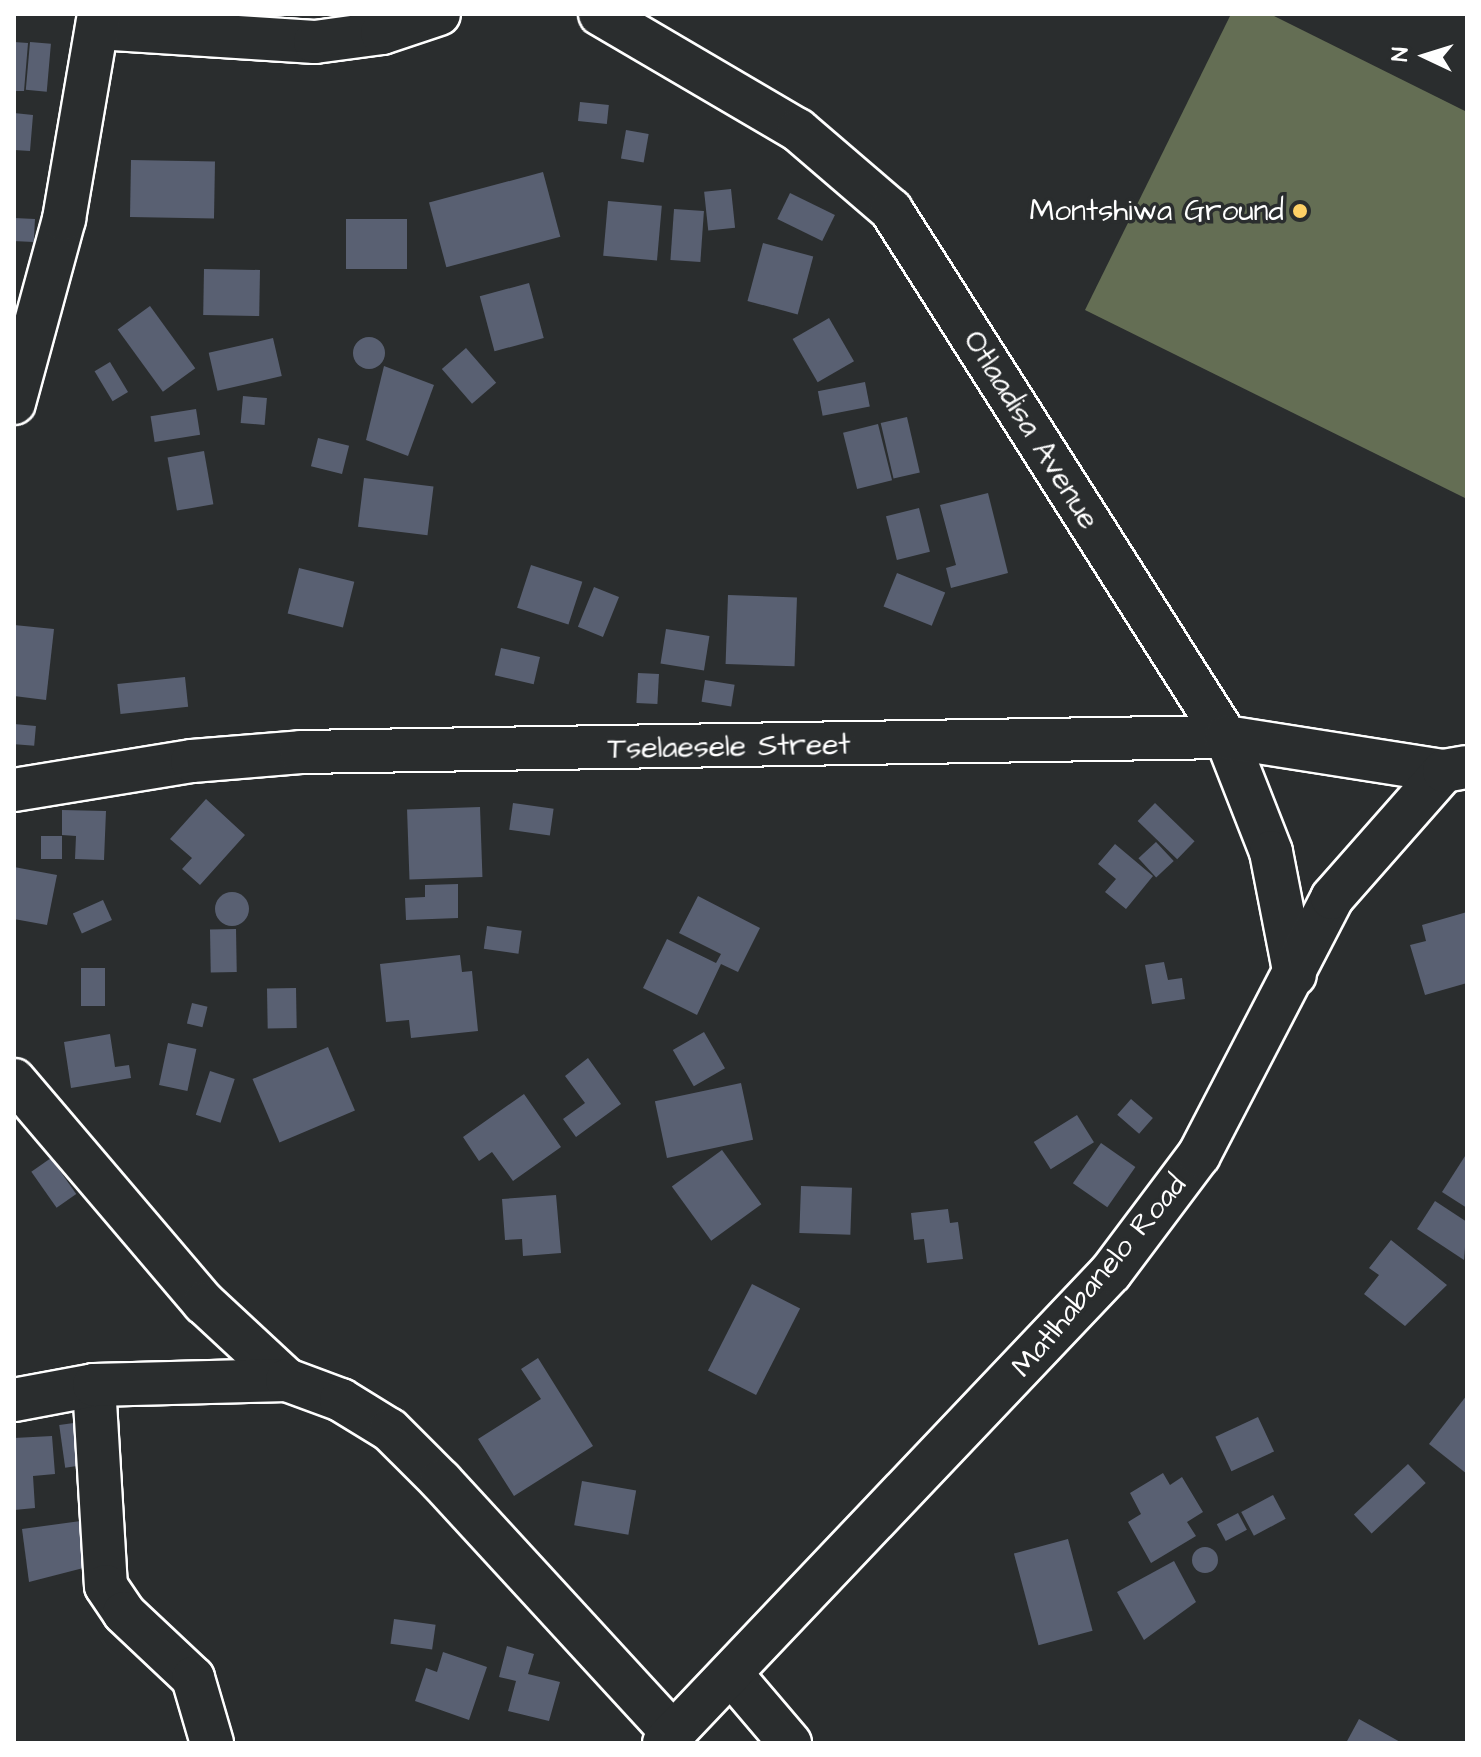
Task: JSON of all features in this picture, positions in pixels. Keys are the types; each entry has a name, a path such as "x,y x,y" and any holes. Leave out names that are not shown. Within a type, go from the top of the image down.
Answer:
{"street":[{"path":"14,403 64,219 99,21 315,42 382,33 439,14"},
{"name":"Otlaadisa Avenue","path":"600,14 798,130 891,210 1226,737 1271,852 1295,975"},
{"name":"Tselaesele Street","path":"14,790 192,761 301,752 1226,737 1456,769"},
{"name":"Matlhabanelo Road","path":"668,1738 733,1676 1111,1272 1199,1155 1295,975 1332,898 1456,769"},
{"path":"14,1080 204,1303 287,1380"},
{"path":"14,1400 94,1385 287,1380 341,1400 390,1430 668,1738"},
{"path":"94,1385 106,1586 124,1613 193,1678 212,1743"},
{"path":"733,1676 790,1743"}],"green space":[{"name":"Montshiwa Ground","path":"1231,14 1270,14 1467,112 1467,499 1085,310"}],"building":[{"path":"14,42 28,43 24,91 14,91"},
{"path":"30,42 51,44 47,92 26,90"},
{"path":"580,102 609,105 607,124 578,121"},
{"path":"14,113 33,115 30,151 14,150"},
{"path":"626,130 649,134 644,163 621,159"},
{"path":"131,160 215,161 214,218 130,217"},
{"path":"543,172 560,237 446,267 429,203"},
{"path":"731,189 735,228 708,231 704,192"},
{"path":"790,193 835,215 822,241 777,219"},
{"path":"608,201 662,206 657,260 603,256"},
{"path":"674,209 704,211 700,262 670,260"},
{"path":"14,218 35,219 34,242 14,241"},
{"path":"346,219 407,219 407,269 346,269"},
{"path":"763,243 813,256 798,314 747,301"},
{"path":"204,269 260,270 259,316 203,315"},
{"path":"529,283 544,338 494,351 480,296"},
{"path":"150,306 195,368 163,392 118,330"},
{"path":"829,318 854,361 818,382 793,339"},
{"path":"369,337 380,342 385,353 380,364 369,369 358,364 353,353 358,342"},
{"path":"273,338 282,376 217,391 209,353"},
{"path":"466,348 496,383 472,404 442,369"},
{"path":"110,362 128,392 113,401 95,371"},
{"path":"384,366 434,385 408,456 366,440"},
{"path":"865,382 870,407 823,416 818,391"},
{"path":"243,396 267,398 265,425 241,423"},
{"path":"196,409 200,435 155,442 151,416"},
{"path":"907,417 920,473 894,479 881,423"},
{"path":"878,424 892,480 857,489 843,433"},
{"path":"318,438 349,446 342,474 311,466"},
{"path":"204,451 213,504 177,511 168,457"},
{"path":"364,478 433,487 428,535 358,527"},
{"path":"988,493 1008,573 951,588 946,568 956,565 940,505"},
{"path":"919,508 930,552 897,560 886,516"},
{"path":"531,565 582,582 568,624 517,608"},
{"path":"299,568 354,582 343,627 288,614"},
{"path":"897,573 945,592 932,626 884,606"},
{"path":"594,587 619,597 603,637 578,627"},
{"path":"728,595 797,597 795,666 726,664"},
{"path":"14,625 54,629 46,700 14,696"},
{"path":"666,629 709,636 704,670 661,664"},
{"path":"501,648 540,657 534,684 495,675"},
{"path":"638,673 659,674 657,704 636,703"},
{"path":"185,677 188,707 121,714 117,684"},
{"path":"705,680 735,685 731,706 702,702"},
{"path":"14,724 36,726 34,746 14,744"},
{"path":"206,799 245,835 200,885 182,869 192,858 170,839"},
{"path":"513,803 554,809 550,835 509,830"},
{"path":"1155,803 1195,841 1177,859 1138,821"},
{"path":"480,807 482,877 409,880 407,810"},
{"path":"62,810 106,811 104,860 75,859 76,836 62,835"},
{"path":"41,836 62,836 62,859 41,859"},
{"path":"1156,842 1174,861 1156,877 1138,858"},
{"path":"1115,844 1153,876 1126,909 1105,892 1116,879 1098,864"},
{"path":"14,867 57,875 47,925 14,919"},
{"path":"458,884 458,918 406,920 405,898 425,897 425,885"},
{"path":"232,892 244,897 249,909 244,921 232,926 220,921 215,909 220,897"},
{"path":"698,896 760,928 738,972 721,964 697,1015 643,988 667,939 716,963 721,954 679,933"},
{"path":"103,900 112,920 82,934 73,913"},
{"path":"1467,912 1467,983 1425,995 1410,945 1426,941 1422,925"},
{"path":"487,926 522,931 518,954 484,949"},
{"path":"210,929 236,929 237,972 211,972"},
{"path":"460,955 462,972 472,971 478,1031 411,1038 409,1020 386,1022 380,964"},
{"path":"1164,962 1168,980 1182,978 1185,999 1152,1004 1145,965"},
{"path":"81,968 105,968 105,1006 81,1006"},
{"path":"296,988 297,1028 268,1029 267,989"},
{"path":"192,1003 208,1007 202,1027 187,1023"},
{"path":"704,1032 725,1068 694,1086 673,1050"},
{"path":"110,1034 115,1067 129,1065 131,1078 71,1088 64,1042"},
{"path":"168,1043 196,1049 187,1091 159,1085"},
{"path":"328,1047 355,1111 279,1143 253,1079"},
{"path":"588,1058 621,1104 576,1137 563,1119 585,1103 565,1076"},
{"path":"210,1071 235,1079 221,1123 196,1115"},
{"path":"741,1083 753,1140 667,1158 655,1101"},
{"path":"524,1094 561,1147 513,1181 492,1152 479,1161 463,1137"},
{"path":"1131,1099 1153,1118 1139,1134 1117,1115"},
{"path":"1077,1115 1094,1142 1051,1169 1034,1142"},
{"path":"1101,1143 1135,1167 1107,1207 1073,1183"},
{"path":"722,1150 761,1204 711,1241 672,1186"},
{"path":"1467,1153 1467,1208 1442,1192"},
{"path":"51,1158 76,1194 57,1208 31,1172"},
{"path":"801,1186 852,1188 850,1235 799,1233"},
{"path":"556,1195 561,1253 523,1256 522,1239 505,1240 502,1199"},
{"path":"1435,1201 1467,1222 1464,1260 1417,1229"},
{"path":"948,1209 950,1223 958,1222 963,1259 927,1263 924,1239 914,1240 911,1213"},
{"path":"1391,1240 1447,1285 1405,1326 1364,1294 1379,1275 1369,1268"},
{"path":"752,1284 800,1309 756,1395 708,1370"},
{"path":"538,1358 593,1446 514,1496 478,1439 541,1399 521,1369"},
{"path":"1467,1395 1467,1474 1429,1444"},
{"path":"1258,1417 1274,1451 1231,1471 1215,1437"},
{"path":"81,1422 87,1465 65,1468 59,1425"},
{"path":"52,1436 55,1474 33,1476 35,1508 14,1510 14,1438"},
{"path":"1408,1464 1426,1483 1372,1533 1354,1514"},
{"path":"1163,1473 1170,1485 1182,1477 1203,1512 1187,1522 1196,1536 1151,1563 1128,1522 1141,1514 1130,1493"},
{"path":"582,1481 636,1491 628,1535 574,1525"},
{"path":"1273,1495 1286,1519 1254,1536 1241,1512"},
{"path":"1238,1513 1247,1530 1226,1541 1217,1524"},
{"path":"88,1520 95,1565 29,1582 22,1529"},
{"path":"1068,1539 1093,1631 1038,1645 1014,1553"},
{"path":"1205,1547 1214,1551 1218,1560 1214,1569 1205,1573 1196,1569 1192,1560 1196,1551"},
{"path":"1174,1561 1196,1602 1144,1640 1117,1592"},
{"path":"394,1619 436,1625 432,1650 391,1644"},
{"path":"507,1646 534,1654 528,1674 560,1682 549,1721 508,1711 516,1681 499,1677"},
{"path":"443,1652 487,1667 469,1720 415,1701 426,1668 437,1672"},
{"path":"1359,1719 1402,1743 1346,1743"}],"place":[{"name":"Montshiwa Ground","path":"1300,211"}]}
